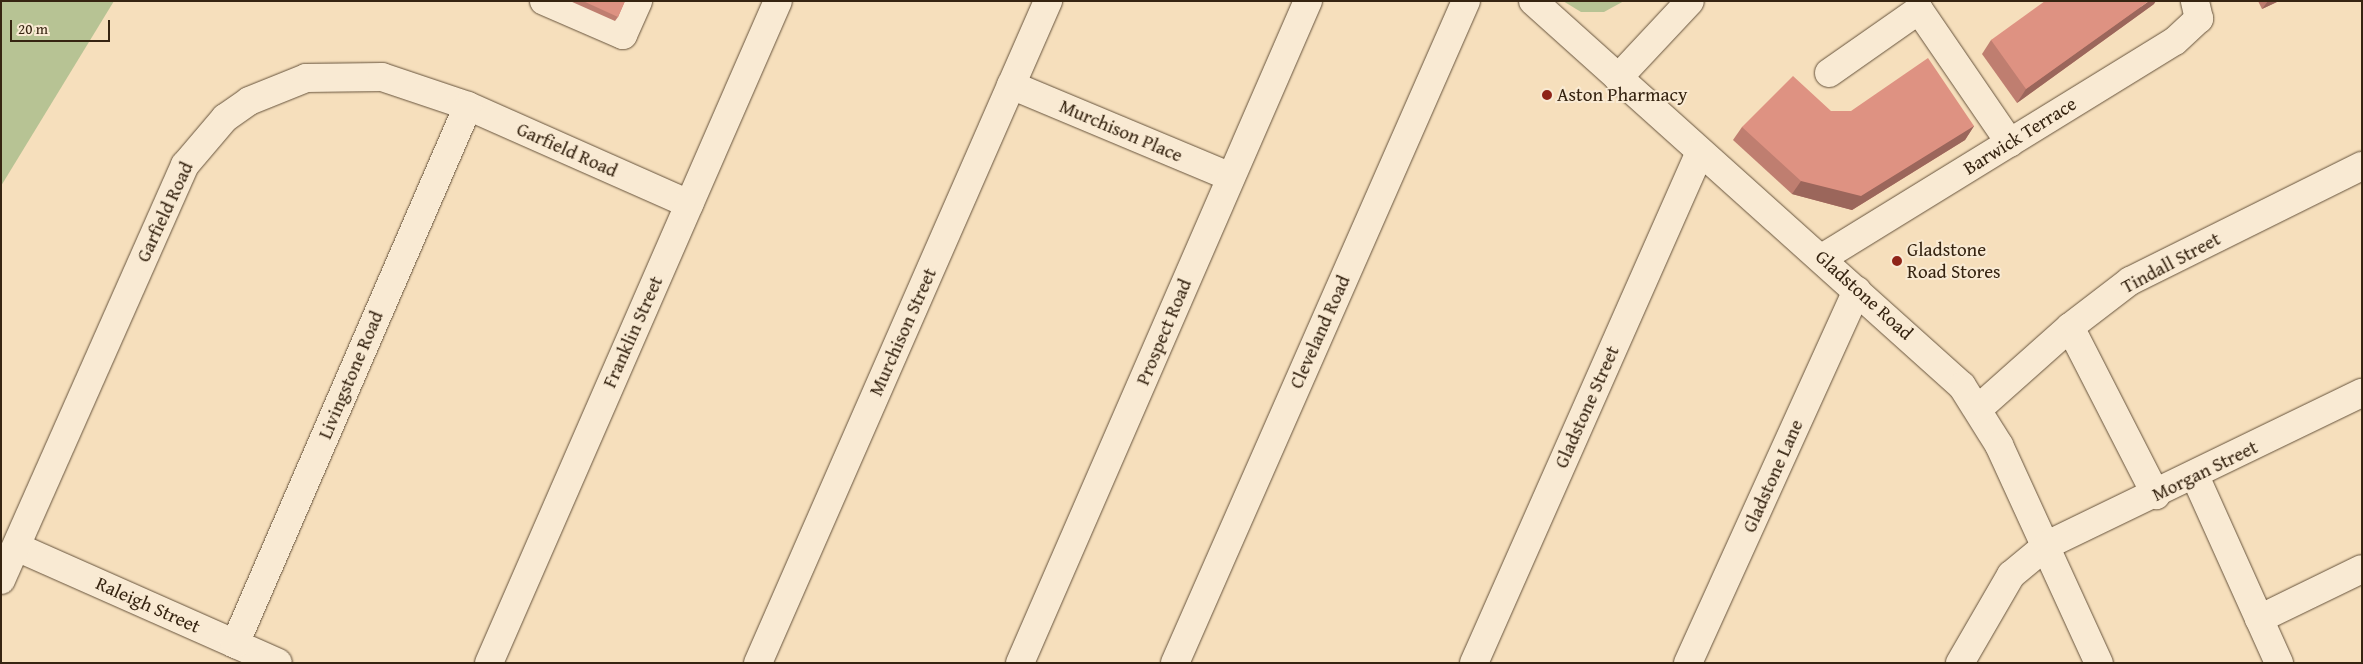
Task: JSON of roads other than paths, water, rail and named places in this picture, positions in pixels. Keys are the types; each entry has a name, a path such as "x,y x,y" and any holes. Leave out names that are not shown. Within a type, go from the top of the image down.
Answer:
{"street":[{"path":"544,1 623,35 638,1"},
{"name":"Franklin Street","path":"489,663 778,1"},
{"name":"Murchison Street","path":"758,663 1048,1"},
{"name":"Prospect Road","path":"1020,663 1308,1"},
{"name":"Cleveland Road","path":"1175,663 1466,1"},
{"name":"Gladstone Road","path":"1534,1 1700,152 1938,361 1978,409 2046,545 2098,663"},
{"path":"1618,78 1690,1"},
{"name":"Barwick Terrace","path":"1822,258 2175,41 2199,19 2195,1"},
{"path":"1829,73 1919,10 2010,143"},
{"name":"Garfield Road","path":"9,560 175,185 203,140 225,118 276,87 331,74 382,77 468,106 689,204"},
{"name":"Murchison Place","path":"1011,85 1231,177"},
{"name":"Livingstone Road","path":"235,644 468,106"},
{"name":"Gladstone Street","path":"1474,663 1700,152"},
{"name":"Tindall Street","path":"1978,409 2070,327 2130,281 2362,166"},
{"name":"Gladstone Lane","path":"1688,663 1857,290"},
{"path":"2070,327 2156,495"},
{"name":"Morgan Street","path":"1960,663 2011,575 2046,545 2156,495 2362,393"},
{"path":"2194,476 2279,663"},
{"name":"Raleigh Street","path":"9,560 235,644 278,663"},
{"path":"2259,619 2362,569"}],"place":[{"name":"Aston Pharmacy","path":"1547,95"},
{"name":"Gladstone Road Stores","path":"1897,261"}]}
